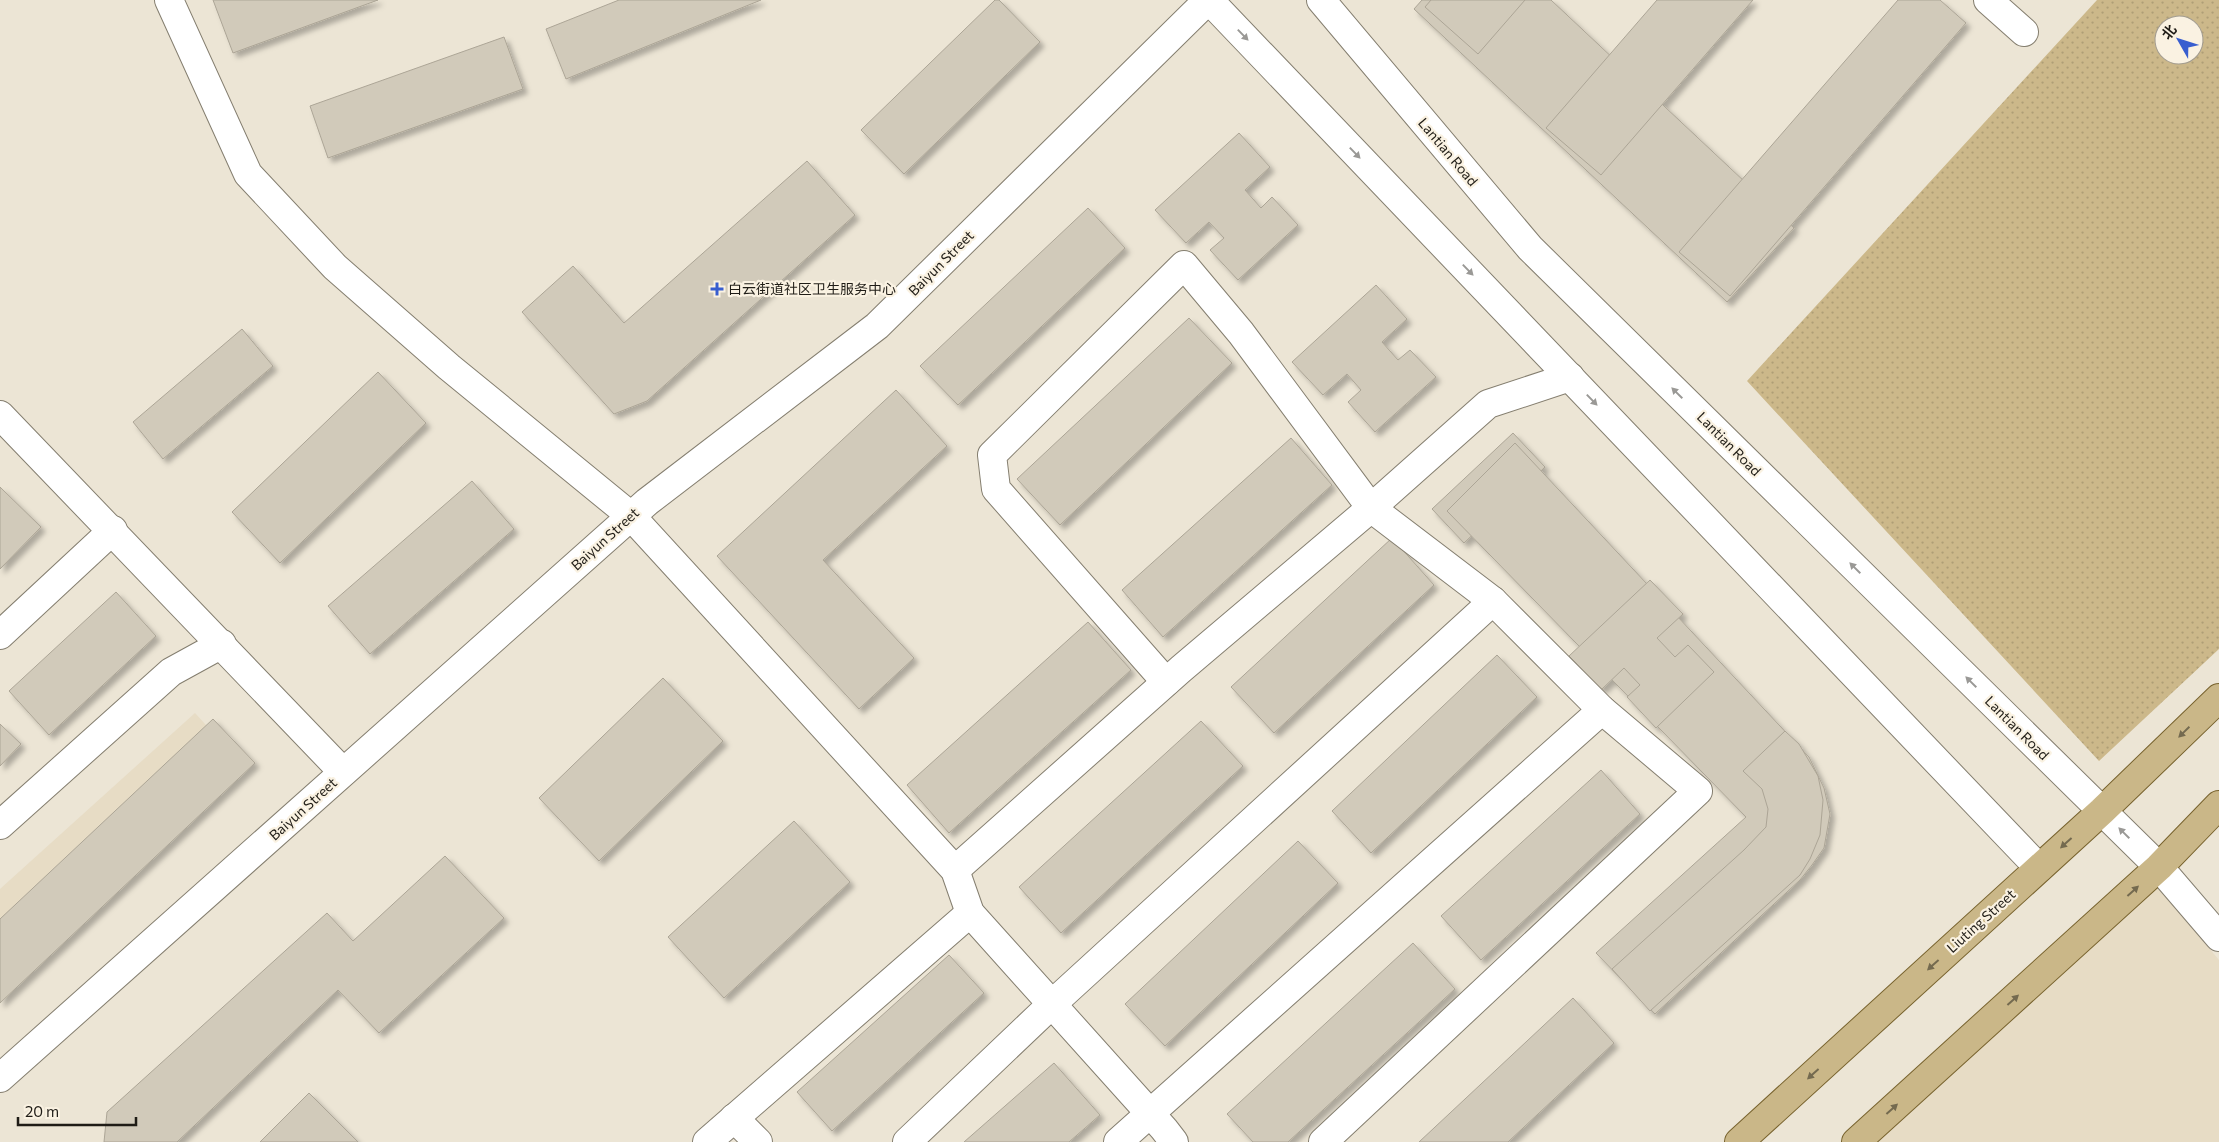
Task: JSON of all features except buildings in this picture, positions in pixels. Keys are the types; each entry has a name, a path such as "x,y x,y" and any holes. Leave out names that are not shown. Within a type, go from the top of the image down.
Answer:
{"main road":[{"name":"Liuting Street","path":"1739,1142 2102,811 2219,698"},
{"path":"1856,1142 2159,867 2219,805"}],"street":[{"path":"169,0 248,174 335,267 449,367 631,516 955,870 970,913 1174,1142"},
{"path":"1209,0 2039,868"},
{"name":"Baiyun Street","path":"0,1078 647,502 877,326 1209,0"},
{"name":"Lantian Road","path":"1321,0 1530,248 2159,867 2219,937"},
{"path":"1988,0 2024,32"},
{"path":"1166,682 996,490 992,455 1184,265 1241,333 1371,508 1493,601 1602,710 1698,791 1323,1142"},
{"path":"955,870 1166,682 1371,508 1488,404 1570,377"},
{"path":"3,422 113,530 343,772"},
{"path":"0,635 113,530"},
{"path":"907,1142 1051,1005 1493,601"},
{"path":"0,825 171,672 222,644"},
{"path":"1118,1142 1602,710"},
{"path":"707,1142 970,913"},
{"path":"734,1118 758,1142"}],"shaded area":[{"path":"2097,0 2219,0 2219,649 2099,761 1747,381"},
{"path":"195,713 244,767 0,989 0,889"},
{"path":"2157,886 2219,960 2219,1142 1875,1142"}],"place":[{"name":"白云街道社区卫生服务中心","path":"717,289"}]}
